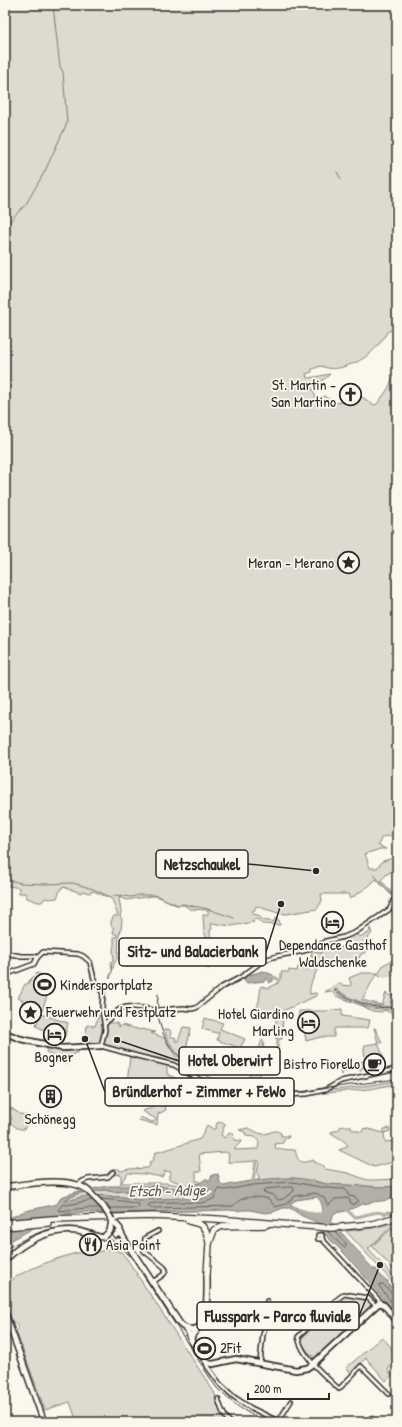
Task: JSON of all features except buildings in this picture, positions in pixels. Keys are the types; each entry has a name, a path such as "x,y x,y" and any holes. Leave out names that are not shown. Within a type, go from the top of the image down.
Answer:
{"highway":[{"path":"5,1223 85,1218 172,1216 264,1222 317,1229 372,1224 397,1218"},
{"path":"5,1227 73,1222 150,1219 344,1230 397,1221"},
{"path":"188,1220 198,1224 207,1234 209,1244 207,1274"},
{"path":"209,1244 214,1230 222,1226 266,1225"}],"main road":[{"path":"5,1187 68,1182 90,1192 103,1206 112,1229 124,1239 191,1340"},
{"path":"5,1260 22,1246 42,1235 52,1232 76,1231 98,1237 112,1229"},
{"path":"191,1340 193,1332 201,1324 205,1316 207,1274"},
{"path":"5,1313 44,1422"},
{"path":"180,1324 187,1329 198,1328"}],"street":[{"path":"105,1024 116,1011 124,1007 130,1006 154,1010 182,1008 194,1009 207,1001 222,987 241,977 264,960 277,956 304,952 326,941 344,937 356,932 390,908 397,896"},
{"path":"5,952 21,956 35,956 37,958"},
{"path":"5,975 34,964 43,952 73,953 84,956 90,962 94,979 103,994 102,1007 105,1024 101,1046"},
{"path":"5,1033 21,1039 62,1048 101,1046 174,1065 196,1078 225,1090 266,1096 307,1094 325,1090 341,1081 397,1070"},
{"path":"77,1186 82,1181 108,1177 113,1172"},
{"path":"153,1282 164,1274 166,1270 146,1254 143,1248 145,1238 158,1231"},
{"path":"322,1239 379,1300 378,1304"},
{"path":"389,1394 361,1366 339,1389 313,1364 299,1342 298,1337 344,1294 365,1297 378,1304 384,1305 397,1321"},
{"path":"260,1363 267,1301"},
{"path":"206,1362 213,1364 236,1359 303,1370 313,1364 378,1304"},
{"path":"187,1329 191,1340 212,1372 224,1388 241,1402 278,1422 291,1401"},
{"path":"212,1372 213,1364"},
{"path":"218,1399 226,1420 230,1422"},
{"path":"370,1418 375,1422"},
{"path":"394,1422 397,1419"}],"shaded area":[{"path":"5,5 397,5 397,329 388,331 380,343 370,353 353,364 331,369 321,366 312,369 312,372 306,374 307,378 330,374 322,381 311,383 317,400 324,396 334,403 353,401 362,397 374,405 377,404 388,389 397,368 397,835 382,837 378,845 386,849 380,849 365,854 370,868 377,868 383,861 397,857 397,869 387,874 381,880 392,893 395,893 397,896 397,907 390,909 394,898 376,879 350,899 348,894 321,894 322,901 317,909 286,914 256,906 254,911 252,911 252,914 258,915 263,920 274,922 275,918 279,920 280,925 262,924 257,919 252,920 254,922 231,926 211,923 211,949 206,958 214,960 209,969 200,964 200,961 197,960 199,955 202,957 205,948 206,936 204,933 203,915 208,914 207,910 190,909 184,905 176,905 158,896 126,900 119,897 121,912 120,916 122,919 119,935 118,958 114,964 110,979 109,978 112,971 111,962 114,960 114,937 117,937 117,935 113,933 114,929 111,925 111,921 114,916 118,916 112,899 93,891 89,893 82,891 81,893 67,889 66,887 61,888 57,898 45,898 42,902 38,902 27,898 25,893 19,893 19,888 5,885"},
{"path":"370,928 372,933 368,938 370,943 363,947 367,952 361,954 359,958 359,965 353,963 336,966 319,963 311,983 310,990 310,994 316,993 318,995 283,1011 282,1039 276,1039 276,1013 261,1018 255,1014 261,986 269,988 278,983 281,978 281,972 289,972 289,970 297,971 298,967 301,967 301,969 308,969 309,966 314,963 313,956 311,956 312,950 321,953 323,946 326,947 327,942 332,942 332,948 339,948 345,946 344,937 356,932 359,937 369,933"},
{"path":"397,958 397,974 384,977 376,974 362,1000 382,1005 386,993 388,995 396,996 396,1000 391,1000 390,1003 397,1003 397,1006 372,1005 357,1001 336,989 334,991 349,1000 364,1006 380,1009 397,1009 391,1013 384,1010 382,1012 372,1011 336,996 332,991 325,992 338,983 341,985 350,986 351,984 349,978 361,973 379,973 383,965"},
{"path":"37,973 52,980 41,1014 68,1023 65,1036 60,1036 59,1046 42,1041 48,1032 36,1026 38,1019 41,1016 39,1015 41,1009 22,1003 23,1000 18,998 25,984 28,984"},
{"path":"342,1009 342,1016 370,1020 368,1028 336,1028 334,1029 334,1037 321,1037 306,1041 304,1029 298,1030 299,1011 325,1011"},
{"path":"99,1015 107,1023 117,1023 119,1027 122,1025 155,1032 151,1033 164,1038 177,1058 191,1070 189,1072 168,1062 168,1060 135,1054 125,1050 104,1046 99,1043 85,1045 87,1025 95,1026"},
{"path":"205,1018 223,1023 220,1029 245,1039 240,1048 217,1040 219,1032 217,1033 202,1029"},
{"path":"183,1027 191,1028 186,1048 204,1053 203,1057 207,1060 207,1062 202,1061 199,1071 177,1054 164,1030 169,1029 171,1032 170,1036 176,1038 175,1041 178,1041"},
{"path":"375,1028 382,1043 378,1043"},
{"path":"262,1040 264,1041 258,1090 245,1088"},
{"path":"378,1043 383,1056 384,1065 363,1067 360,1071 356,1068 343,1072 341,1075 340,1070 365,1060 365,1045"},
{"path":"48,1047 65,1051 78,1050 78,1052 73,1055 66,1065 46,1052"},
{"path":"130,1056 166,1064 167,1074 198,1089 193,1097 172,1087 162,1089 166,1110 158,1114 157,1125 139,1120 140,1117 152,1122 156,1119 142,1111 152,1108 153,1104 148,1102 136,1103 133,1099 132,1084 127,1084"},
{"path":"397,1081 397,1084 369,1089 326,1093 326,1090 344,1089"},
{"path":"11,1108 20,1114 31,1117 24,1129 18,1128 10,1122 12,1118 8,1113"},
{"path":"220,1122 225,1124 221,1135 225,1138 230,1132 233,1133 234,1140 242,1141 235,1148 235,1150 258,1149 259,1142 255,1137 246,1136 245,1132 239,1130 248,1128 263,1134 276,1131 281,1133 281,1136 289,1137 284,1140 283,1143 275,1144 276,1149 295,1150 299,1161 301,1162 314,1160 313,1162 322,1165 325,1169 348,1173 367,1180 397,1179 397,1186 384,1187 326,1184 292,1178 258,1181 259,1177 257,1173 259,1161 228,1162 229,1154 225,1152 199,1154 201,1172 196,1172 196,1181 199,1181 200,1183 183,1188 160,1186 119,1187 121,1182 121,1174 112,1174 112,1169 119,1169 121,1171 148,1168 150,1165 149,1162 152,1161 155,1155 154,1153 200,1139 207,1125 215,1129 217,1123","holes":["165,1171 171,1172 169,1179 180,1183 179,1185 166,1183 122,1183 128,1173 162,1177"]},
{"path":"351,1126 351,1129 362,1132 364,1128 384,1133 385,1142 397,1141 397,1161 374,1167 339,1150 347,1147 347,1144 331,1132 339,1130 340,1127"},
{"path":"389,1128 390,1131 384,1133 384,1129"},
{"path":"151,1189 186,1192 182,1198 134,1200 125,1197 100,1196 79,1198 64,1202 79,1193 104,1190 114,1192"},
{"path":"397,1222 397,1233 391,1227 368,1249 397,1280 397,1287 346,1231 373,1228"},
{"path":"391,1229 397,1235 397,1273 372,1246"},
{"path":"110,1249 121,1252 127,1259 214,1392 223,1416 228,1422 77,1422 70,1402 45,1410 16,1331 18,1329 16,1323 13,1323 6,1305 6,1287 9,1282 16,1277 37,1266 78,1253 89,1254"},
{"path":"343,1296 365,1298 371,1302 371,1307 316,1359 313,1360 313,1356 310,1355 300,1340 336,1305 335,1303"},
{"path":"382,1337 396,1353 397,1352 397,1366 391,1365 388,1370 392,1375 386,1381 366,1358 351,1373 346,1368"}],"water":[{"path":"263,971 273,975 273,981 269,983 269,980 266,978 265,981 245,982 244,977"},
{"path":"218,1174 220,1183 224,1186 258,1180 292,1178 305,1179 326,1184 384,1187 397,1186 397,1196 388,1200 363,1204 346,1211 334,1213 331,1222 373,1269 376,1269 381,1277 388,1281 388,1284 397,1293 397,1315 345,1254 322,1232 319,1223 302,1216 290,1208 283,1208 265,1213 250,1210 229,1210 122,1213 85,1212 64,1214 51,1218 5,1244 5,1220 25,1211 57,1204 61,1197 79,1191 109,1186 160,1186 183,1188 200,1183 205,1179 208,1179 208,1182 210,1181 212,1175","holes":["151,1189 175,1191 179,1193 181,1191 193,1193 196,1196 191,1199 138,1200 105,1195 81,1197 64,1202 64,1200 79,1193 104,1190 114,1192","210,1189 214,1192 210,1196 196,1200 198,1193 208,1192","317,1197 322,1205 321,1214 316,1216 304,1212 290,1204 296,1200"]}],"waterway":[{"path":"5,226 26,204 45,171 67,123 63,72 60,67 53,5"},
{"path":"337,172 341,179"},
{"path":"374,875 394,897"},
{"path":"5,879 21,883 73,883 93,889 110,897 117,895 131,897 139,895 154,895 178,905 183,904 208,909 234,918"},
{"path":"273,977 278,979"},
{"path":"277,1054 278,1039"},
{"path":"253,1181 256,1161"},
{"path":"346,1209 354,1217 377,1212 397,1214"},
{"name":"Etsch - Adige","path":"300,1211 313,1215 323,1215"}],"railway":[{"path":"335,990 349,999 364,1004 389,1008 397,1007"},
{"path":"158,994 158,1011 161,1027 167,1041 175,1052 186,1063 198,1071 228,1084 254,1091 284,1093 397,1079"},
{"path":"5,1249 36,1234 47,1230 60,1228 72,1227 84,1229 106,1237 126,1252 134,1261 216,1387 240,1408 269,1422"}],"place":[{"name":"St. Martin - San Martino","path":"351,394"},
{"name":"Meran - Merano","path":"349,563"},
{"name":"Netzschaukel","path":"316,871"},
{"name":"Sitz- und Balacierbank","path":"281,904"},
{"name":"Dependance Gasthof Waldschenke","path":"333,922"},
{"name":"Kindersportplatz","path":"45,985"},
{"name":"Feuerwehr und Festplatz","path":"30,1012"},
{"name":"Hotel Giardino Marling","path":"309,1023"},
{"name":"Bogner","path":"54,1034"},
{"name":"Bründlerhof - Zimmer + FeWo","path":"85,1039"},
{"name":"Hotel Oberwirt","path":"117,1040"},
{"name":"Bistro Fiorello","path":"375,1064"},
{"name":"Schönegg","path":"50,1096"},
{"name":"Asia Point","path":"91,1245"},
{"name":"Flusspark - Parco fluviale","path":"380,1265"},
{"name":"2Fit","path":"205,1348"}]}
